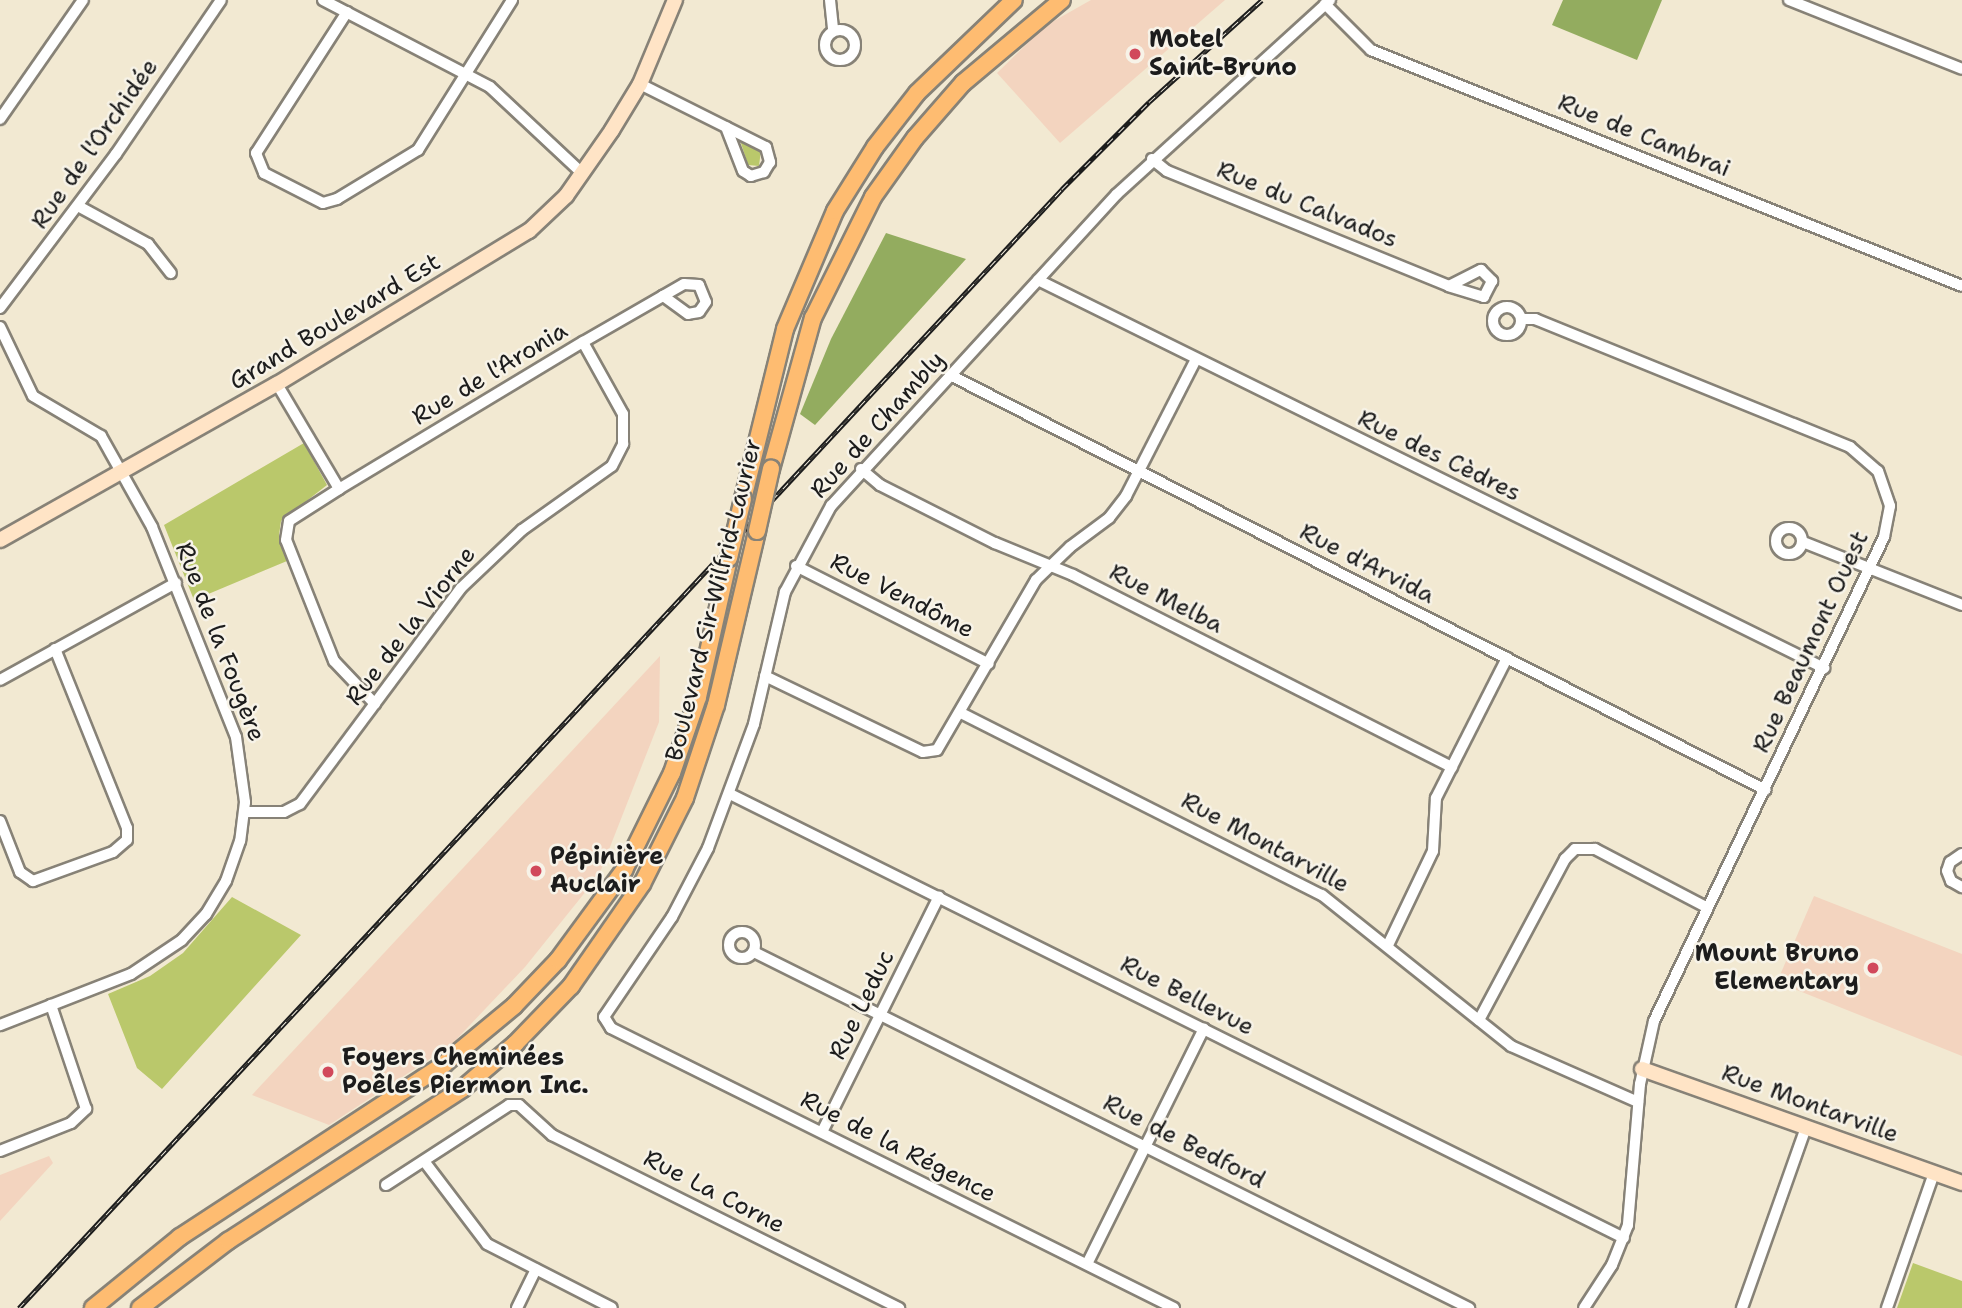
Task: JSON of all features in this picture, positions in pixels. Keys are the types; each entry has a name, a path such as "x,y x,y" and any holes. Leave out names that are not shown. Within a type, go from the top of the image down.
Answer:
{"main road":[{"name":"Boulevard Sir-Wilfrid-Laurier","path":"93,1308 200,1223 444,1065 507,1013 558,960 624,870 667,786 698,697 785,329 835,211 875,147 916,93 1014,0"},
{"name":"Boulevard Sir-Wilfrid-Laurier","path":"140,1308 263,1217 462,1089 515,1044 571,986 637,892 685,798 716,705 771,469 813,318 873,197 915,138 963,83 1062,0"}],"street":[{"path":"0,119 83,0"},
{"name":"Rue de l'Orchidée","path":"0,308 78,206 221,0"},
{"path":"323,0 466,73 502,96 583,174"},
{"path":"347,12 256,153 264,173 316,202 332,201 415,152 512,0"},
{"name":"Grand Boulevard Est","path":"0,540 277,384 516,240 549,214 583,174 640,84 675,0"},
{"path":"831,0 828,20 833,31"},
{"path":"1789,0 1962,69"},
{"name":"Rue de Chambly","path":"605,1022 605,1011 682,901 730,794 765,676 778,615 796,566 831,506 861,469 1152,159 1327,2"},
{"name":"Rue de Cambrai","path":"1327,2 1371,50 1962,286"},
{"path":"640,84 726,127 766,147 770,162 764,172 751,176 743,171 726,127"},
{"name":"Rue du Calvados","path":"1152,159 1167,171 1449,286"},
{"path":"78,206 148,244 171,273"},
{"name":"Rue des Cèdres","path":"1038,280 1195,360 1824,668"},
{"name":"Rue de l'Aronia","path":"375,704 336,665 285,537 291,519 663,296"},
{"name":"Rue Beaumont Ouest","path":"1521,319 1535,319 1856,450 1878,471 1889,500 1888,525 1870,568 1654,1021 1642,1069 1634,1190 1624,1238 1607,1274 1584,1308"},
{"name":"Rue de la Fougère","path":"0,327 33,396 98,433 152,527 236,737 244,772 245,812 226,881 191,932 147,966 0,1025"},
{"name":"Rue de la Viorne","path":"245,812 284,812 297,807 478,570 522,530 600,479 616,461 624,438 623,414 583,342"},
{"path":"765,676 926,753 942,746 1036,580 1109,518 1139,473 1195,360"},
{"name":"Rue d'Arvida","path":"950,375 1766,790"},
{"path":"277,384 339,489"},
{"name":"Rue Melba","path":"861,469 880,485 1050,566 1452,767"},
{"path":"1803,542 1962,605"},
{"name":"Rue Vendôme","path":"796,566 989,664"},
{"path":"0,680 176,583"},
{"path":"0,821 20,872 33,881 120,849 127,839 127,828 55,649"},
{"path":"1388,945 1433,851 1435,801 1507,658"},
{"name":"Rue Montarville","path":"961,713 1322,895 1525,1054 1638,1102"},
{"name":"Rue Bellevue","path":"730,794 1624,1238"},
{"path":"1479,1020 1565,859 1575,849 1595,849 1708,908"},
{"path":"1962,854 1950,862 1947,871 1951,881 1962,887"},
{"name":"Rue Leduc","path":"822,1132 939,896"},
{"name":"Rue de Bedford","path":"754,952 1469,1308"},
{"path":"0,1151 71,1124 86,1109 51,1005"},
{"name":"Rue de la Régence","path":"605,1022 1174,1308"},
{"path":"1087,1264 1204,1028"},
{"name":"Rue Montarville","path":"1642,1069 1962,1183"},
{"name":"Rue La Corne","path":"424,1161 506,1106 517,1105 552,1135 899,1308"},
{"path":"1742,1308 1807,1127"},
{"path":"386,1185 424,1161 487,1244 612,1308"},
{"path":"1887,1308 1934,1173"},
{"path":"517,1308 536,1269"}],"shaded area":[{"path":"1091,0 1225,0 1060,143 997,73 1045,26"},
{"path":"660,656 659,722 599,875 525,967 451,1045 329,1125 252,1095"},
{"name":"Mount Bruno Elementary","path":"1814,896 1962,954 1962,1056 1777,982"},
{"path":"49,1156 53,1163 0,1221 0,1175"}],"green space":[{"path":"1563,0 1662,0 1637,60 1552,25"},
{"path":"739,137 761,150 759,166 748,165"},
{"path":"886,233 966,259 815,425 800,414 831,339"},
{"path":"304,443 327,485 281,521 279,535 287,561 194,600 164,525"},
{"path":"232,897 301,935 162,1089 137,1068 108,994 150,976 183,953"},
{"path":"1913,1263 1962,1281 1962,1308 1897,1308"}],"railway":[{"path":"19,1308 1062,189 1149,102 1262,0"}],"place":[{"name":"Motel Saint-Bruno","path":"1135,54"},
{"name":"Pépinière Auclair","path":"536,871"},
{"name":"Mount Bruno Elementary","path":"1873,968"},
{"name":"Foyers Cheminées Poêles Piermon Inc.","path":"328,1072"}]}
